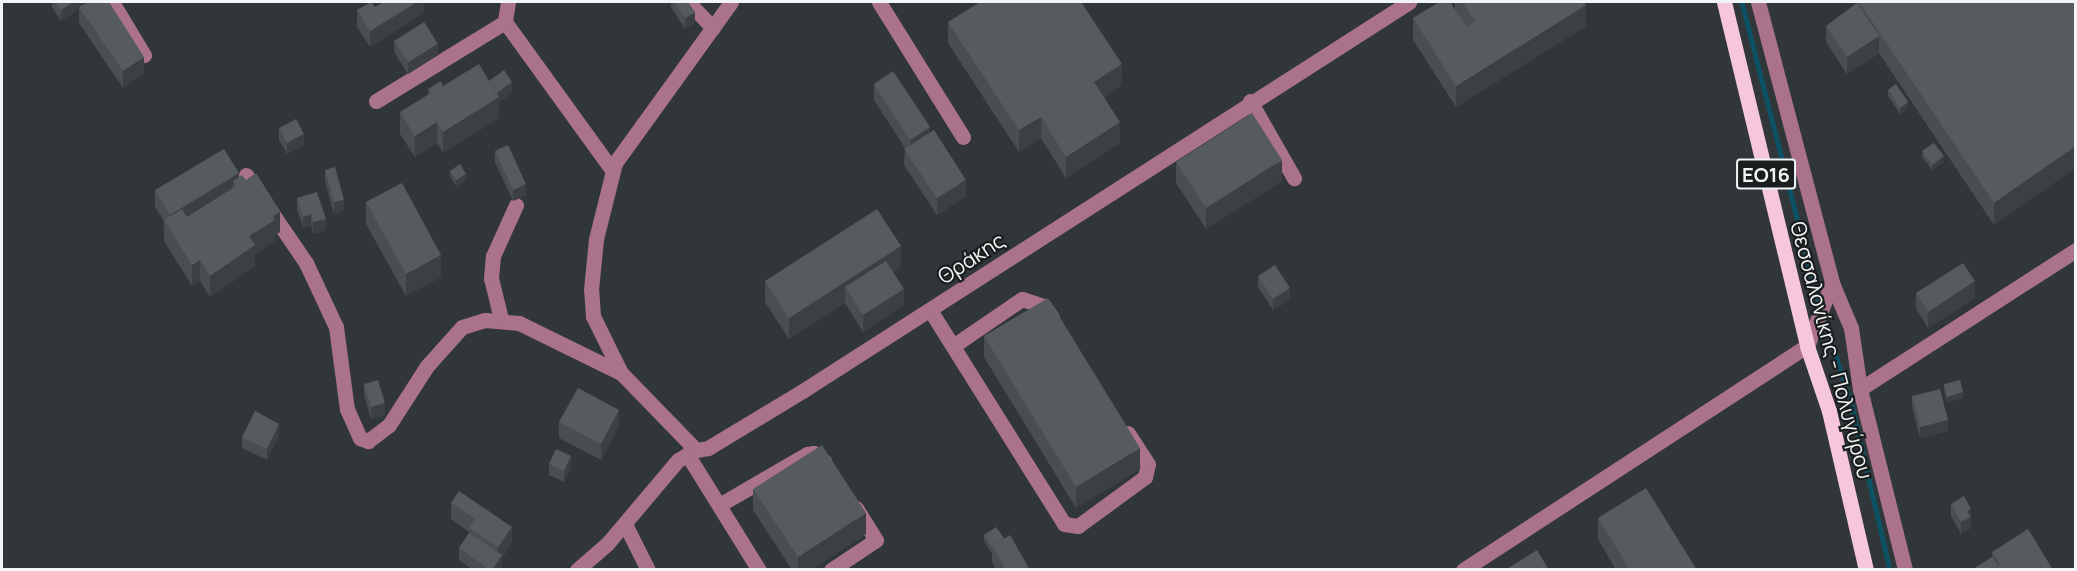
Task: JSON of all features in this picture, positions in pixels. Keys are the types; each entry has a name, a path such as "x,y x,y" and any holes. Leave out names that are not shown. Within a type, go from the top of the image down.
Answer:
{"main road":[{"name":"Θεσσαλονίκης - Πολυγύρου","path":"1724,2 1807,346 1829,411 1866,570"}],"street":[{"path":"111,2 144,55"},
{"path":"508,2 505,22 613,171"},
{"path":"688,2 713,28"},
{"path":"731,2 613,171 596,239 591,290 593,316 621,373 692,452 759,570"},
{"path":"879,2 963,136"},
{"name":"Θράκης","path":"577,570 625,524 671,466 692,452 708,448 930,310 1251,101 1409,2"},
{"path":"1758,2 1832,283 1851,328 1860,389 1905,570"},
{"path":"376,101 505,22"},
{"path":"1251,101 1294,178"},
{"path":"246,175 306,263 336,327 346,409 360,438 368,441 389,425 427,366 462,327 501,319 519,323 621,373"},
{"path":"501,319 491,278 493,256 516,205"},
{"path":"1860,389 2076,250"},
{"path":"1463,570 1807,346 1832,283"},
{"path":"953,346 1022,299 1044,306 1064,336"},
{"path":"930,310 1064,525 1078,526 1149,471 1116,415"},
{"path":"721,504 811,453 822,458 834,476"},
{"path":"831,570 876,540 847,495"},
{"path":"625,524 648,570"}],"building":[{"path":"55,2 73,2 61,10"},
{"path":"88,2 109,2 144,57 123,71 79,7"},
{"path":"371,2 375,7 384,2 417,2 370,31 357,10"},
{"path":"674,2 688,2 695,12 685,18"},
{"path":"980,2 1081,2 1122,64 1094,82 1120,122 1066,157 1041,117 1019,130 948,22"},
{"path":"1439,2 1450,2 1467,27 1475,21 1462,2 1584,2 1586,5 1456,86 1413,18"},
{"path":"1859,2 2076,2 2076,146 1994,203"},
{"path":"1857,3 1879,36 1847,57 1826,26"},
{"path":"424,22 438,44 408,62 394,41"},
{"path":"479,64 499,97 443,132 437,122 415,136 400,112 431,93 428,89 441,81 443,86"},
{"path":"504,70 512,82 497,93 489,81"},
{"path":"893,71 930,127 910,140 874,84"},
{"path":"1896,84 1908,102 1900,108 1888,90"},
{"path":"1252,113 1282,160 1206,208 1176,162"},
{"path":"296,119 304,134 287,143 279,128"},
{"path":"934,130 966,180 937,198 904,149"},
{"path":"1934,143 1944,156 1932,165 1922,151"},
{"path":"508,145 526,184 513,190 495,151"},
{"path":"224,149 239,173 170,215 155,190"},
{"path":"460,164 466,174 456,180 450,171"},
{"path":"335,167 344,200 334,202 325,170"},
{"path":"256,173 280,211 273,216 275,220 249,236 255,245 210,276 200,260 192,265 164,220 182,209 187,217 236,186 233,181 242,175 246,180"},
{"path":"402,183 441,255 406,274 366,202"},
{"path":"317,192 326,219 313,222 311,214 303,217 297,198"},
{"path":"877,209 901,246 789,318 765,281"},
{"path":"886,261 904,289 863,315 845,287"},
{"path":"1963,263 1975,281 1928,312 1916,293"},
{"path":"1275,265 1290,288 1273,299 1258,276"},
{"path":"1048,298 1140,448 1076,487 984,336"},
{"path":"378,380 385,403 371,407 364,384"},
{"path":"1960,380 1963,392 1947,397 1944,384"},
{"path":"578,388 619,410 601,444 559,422"},
{"path":"1940,389 1948,420 1920,427 1912,396"},
{"path":"255,411 279,424 267,449 242,437"},
{"path":"822,445 866,513 798,557 753,489"},
{"path":"556,449 571,456 564,471 549,464"},
{"path":"1646,488 1697,570 1630,570 1598,518"},
{"path":"459,491 512,527 498,547 469,528 475,519 451,503"},
{"path":"1964,496 1971,509 1967,511 1971,517 1961,522 1951,504"},
{"path":"996,527 1004,538 991,546 984,535"},
{"path":"2028,529 2053,570 1991,570 2000,564 1992,552"},
{"path":"469,533 502,555 492,570 459,548"},
{"path":"1010,535 1030,570 1006,570 992,546"},
{"path":"1537,550 1549,570 1505,570"},
{"path":"1992,557 1998,566 1991,570 1972,570"}],"waterway":[{"path":"1742,2 1819,303"},
{"path":"1823,317 1851,402 1890,570"}]}
